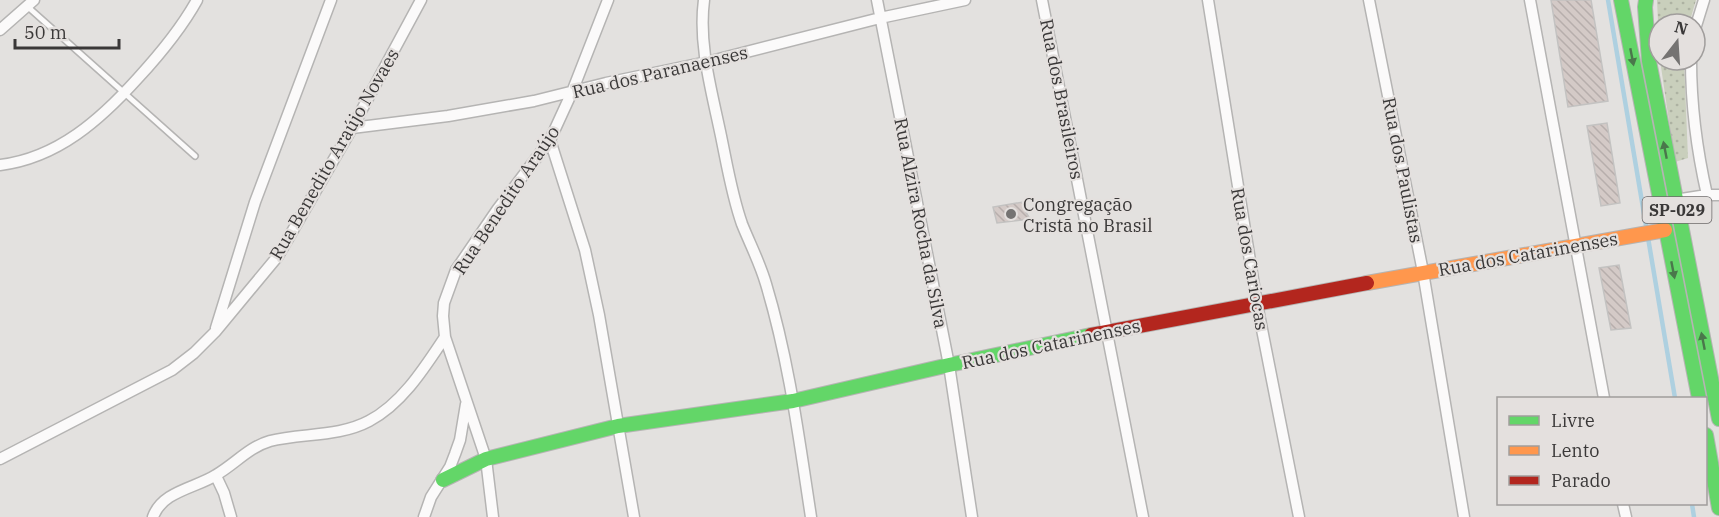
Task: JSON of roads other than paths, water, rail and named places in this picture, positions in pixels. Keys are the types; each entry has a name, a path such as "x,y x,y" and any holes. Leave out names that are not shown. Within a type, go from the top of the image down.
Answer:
{"main road":[{"name":"SP-029","path":"1621,0 1661,230 1699,397"},
{"name":"SP-029","path":"1646,0 1649,61 1719,419"},
{"name":"Rua dos Catarinenses","path":"443,480 486,459 618,426 793,401 1107,332 1661,230"},
{"path":"1707,441 1719,508"}],"street":[{"path":"0,165 28,159 69,140 95,122 174,36 197,0"},
{"path":"215,332 255,202 331,0"},
{"name":"Rua Benedito Araújo Novaes","path":"0,459 172,370 194,353 215,332 278,256 352,128 421,0"},
{"name":"Rua Benedito Araújo","path":"493,517 486,459 445,337 444,303 456,270 497,210 550,140 572,92 608,0"},
{"path":"704,0 703,41 726,162 742,224 766,283 777,327 793,401 811,517"},
{"name":"Rua Alzira Rocha da Silva","path":"877,0 949,365 972,517"},
{"name":"Rua dos Paranaenses","path":"352,128 513,105 707,62 880,18 965,0"},
{"name":"Rua dos Brasileiros","path":"1042,0 1143,517"},
{"name":"Rua dos Cariocas","path":"1208,0 1257,304 1299,517"},
{"name":"Rua dos Paulistas","path":"1369,0 1423,272 1464,517"},
{"path":"1530,0 1604,397"},
{"path":"0,30 31,3"},
{"path":"1691,72 1696,128 1707,195"},
{"path":"550,140 585,250 624,448 634,517"},
{"path":"1675,200 1719,195"},
{"path":"153,517 170,497 216,476 249,451 268,441 348,429 368,422 401,396 445,337"},
{"path":"424,517 431,497 450,467 460,440 466,399"},
{"path":"216,476 231,517"}],"lane":[{"path":"31,3 195,156"}],"waterway":[{"path":"1608,0 1675,397"},
{"path":"1692,505 1694,517"}],"place":[{"name":"Congregação Cristã no Brasil","path":"1011,214"}]}
